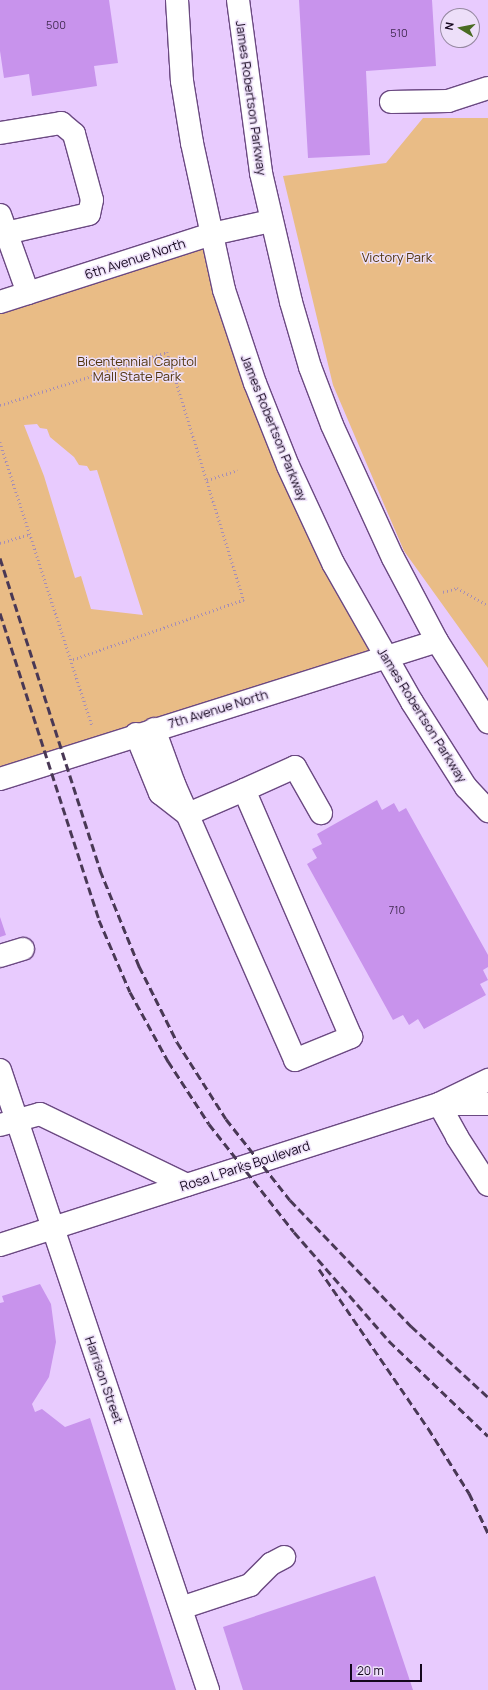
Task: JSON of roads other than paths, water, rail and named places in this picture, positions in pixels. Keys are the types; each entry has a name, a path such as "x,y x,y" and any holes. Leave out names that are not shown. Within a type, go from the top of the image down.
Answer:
{"main road":[{"name":"James Robertson Parkway","path":"177,0 182,81 192,143 212,234 235,327 272,428 333,563 385,658 466,787 488,811"},
{"name":"James Robertson Parkway","path":"238,0 261,174 291,302 310,366 332,425 393,558 437,641 488,722"},
{"path":"392,102 448,101 488,88"},
{"path":"0,133 61,123 74,134 92,200 89,214 3,224 28,293"},
{"name":"6th Avenue North","path":"0,302 212,234 271,221"},
{"name":"7th Avenue North","path":"0,779 145,731 437,641"},
{"path":"145,731 174,784 188,814 295,1060 351,1037 244,790"},
{"path":"188,814 295,767 321,813"},
{"path":"0,956 23,948"},
{"name":"Harrison Street","path":"0,1070 8,1122 53,1229 208,1690"},
{"name":"Rosa L Parks Boulevard","path":"0,1246 439,1104 488,1080"},
{"path":"488,1104 439,1104 457,1138 488,1184"},
{"path":"8,1122 40,1114 187,1185"},
{"path":"181,1608 250,1585 271,1564 284,1557"}],"railway":[{"path":"0,558 100,870 139,966 177,1042 226,1119 290,1200 411,1326 488,1397"},
{"path":"0,613 99,920 130,992 168,1061 209,1124 294,1232 389,1341 488,1436"},
{"path":"319,1269 428,1428 469,1493 488,1533"}],"park label":[{"name":"Victory Park","path":"397,257"},
{"name":"Bicentennial Capitol Mall State Park","path":"137,370"}]}
